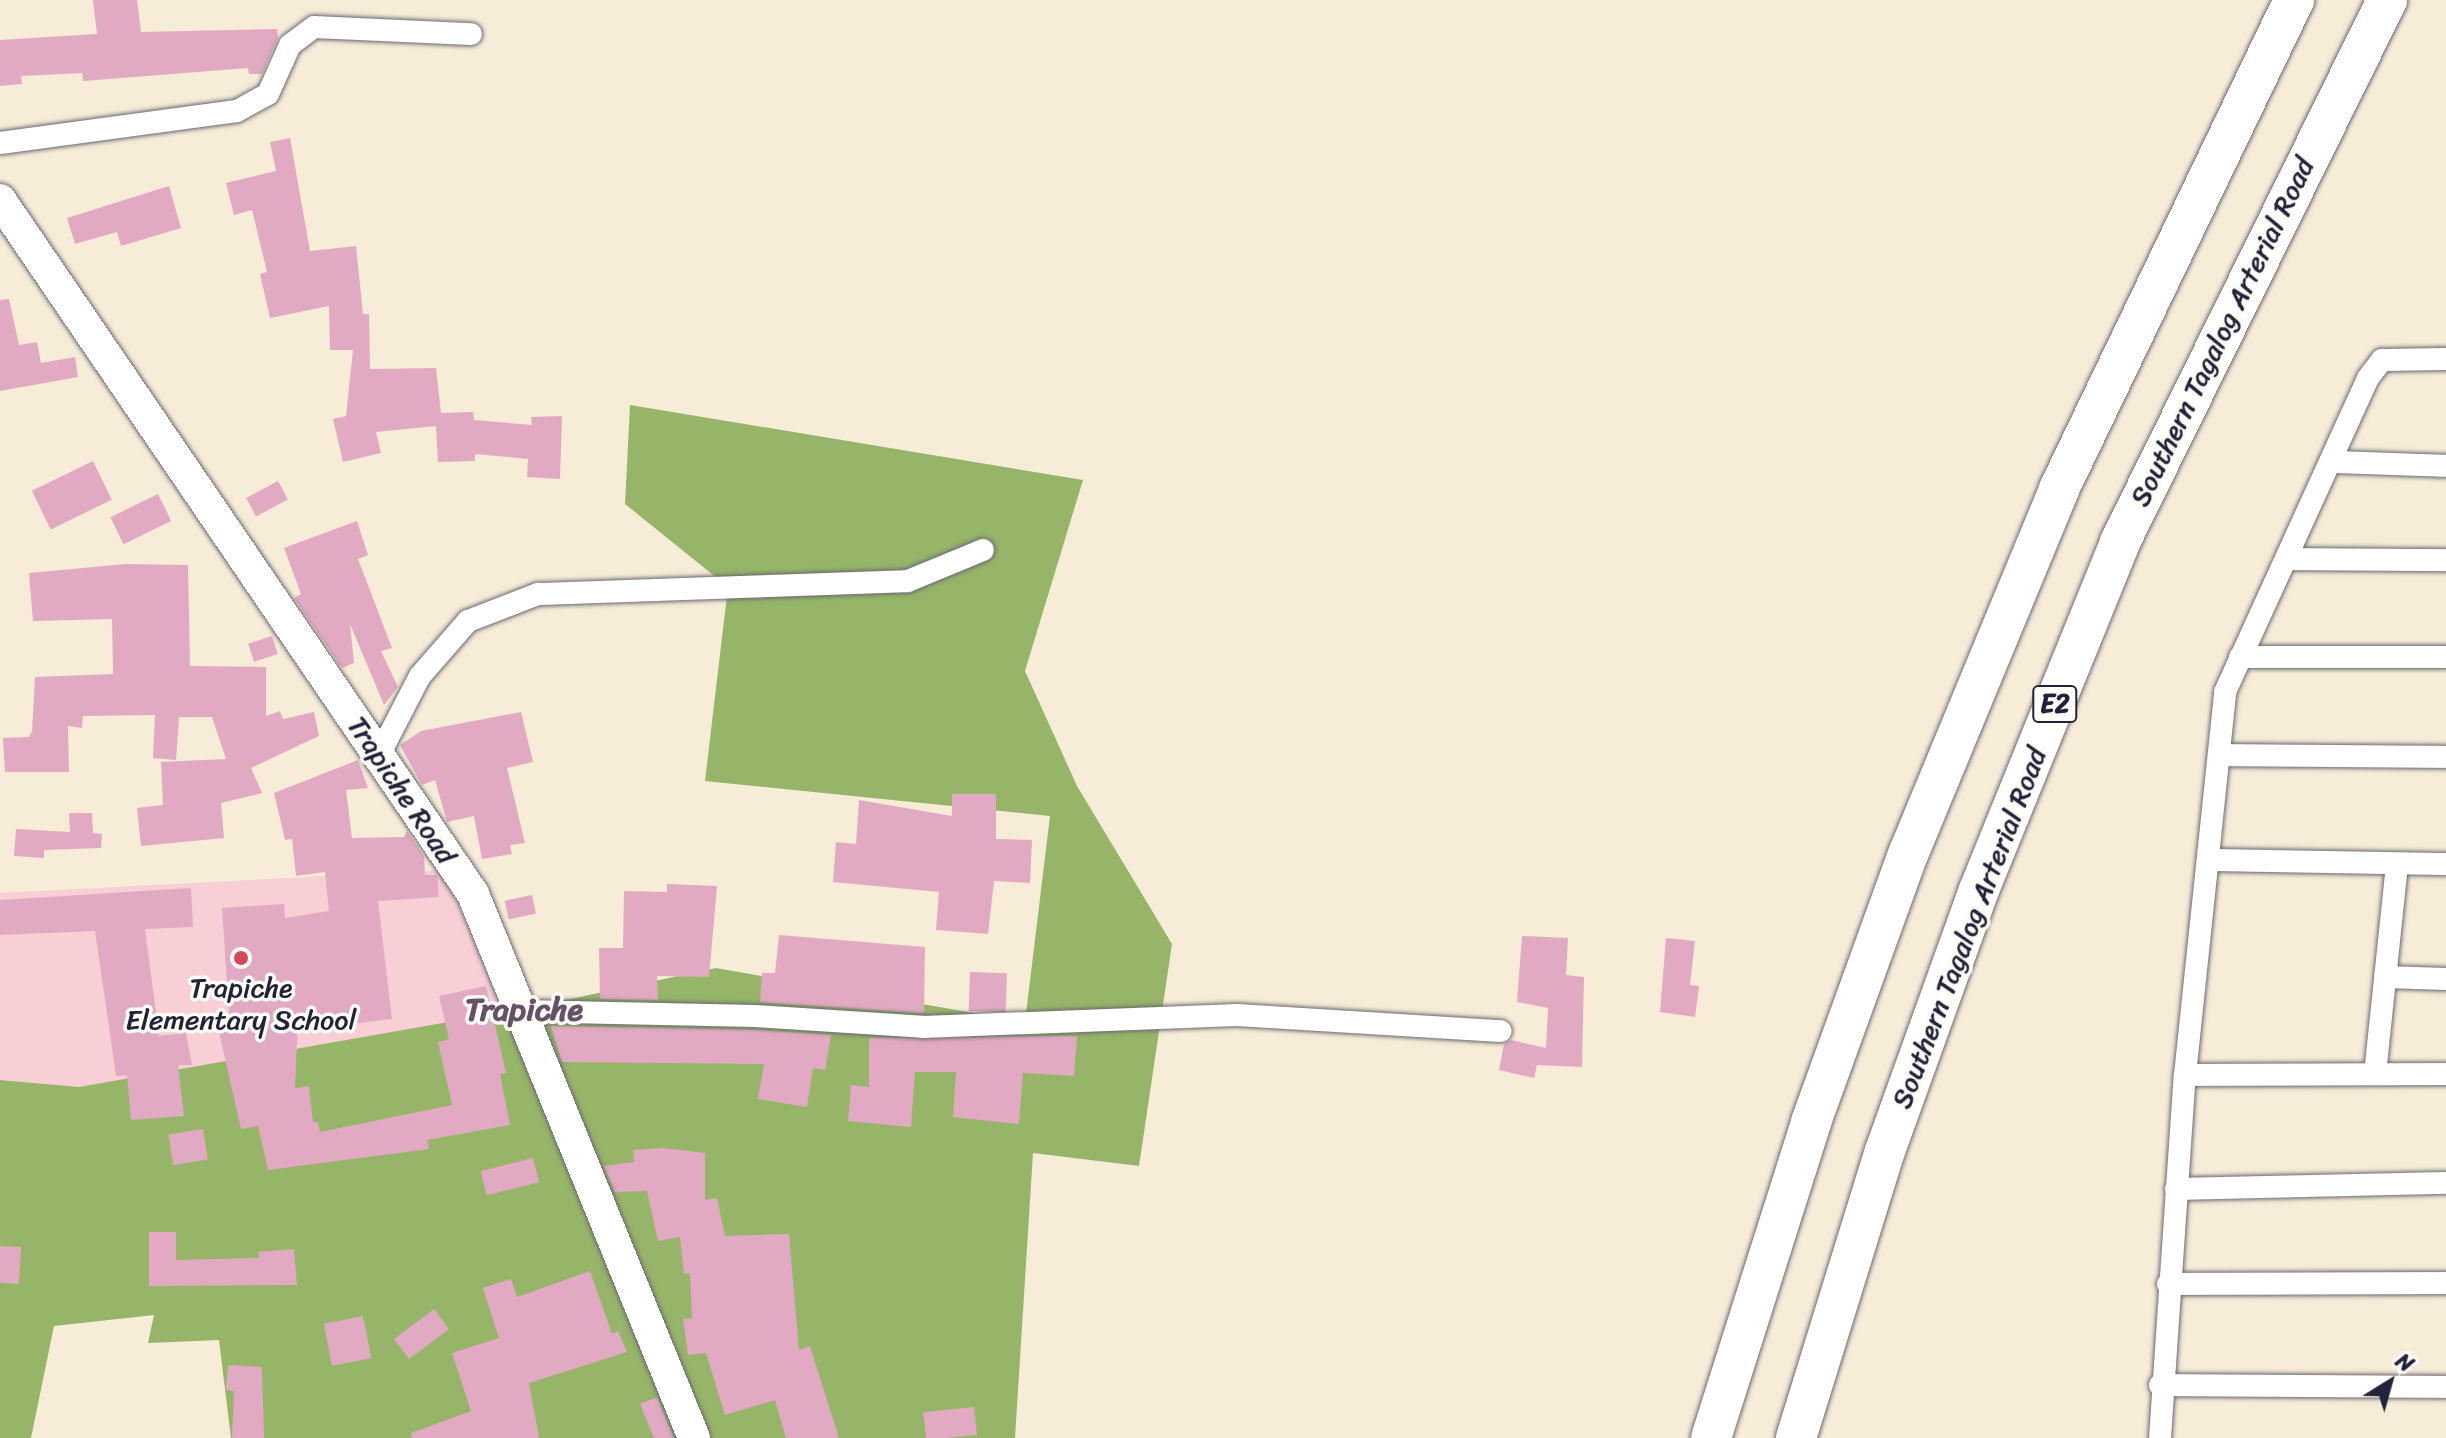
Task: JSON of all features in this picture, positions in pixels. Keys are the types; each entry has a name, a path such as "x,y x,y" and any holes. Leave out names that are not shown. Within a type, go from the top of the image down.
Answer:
{"highway":[{"path":"1711,1438 1811,1122 1909,852 2059,489 2294,0"},
{"name":"Southern Tagalog Arterial Road","path":"1796,1438 1895,1122 1979,890 2114,557 2387,0"}],"street":[{"path":"0,143 237,111 268,94 290,45 314,27 471,34"},
{"name":"Trapiche Road","path":"0,200 473,894 694,1438"},
{"path":"2160,1438 2160,1385 2185,1075 2221,755 2225,692 2368,378 2382,360 2446,359"},
{"path":"2332,462 2446,466"},
{"path":"379,755 420,676 468,621 538,594 908,581 983,550"},
{"path":"2288,559 2446,560"},
{"path":"2240,657 2446,657"},
{"path":"2221,755 2446,757"},
{"path":"2209,860 2446,864"},
{"path":"2375,1074 2397,864"},
{"path":"2385,977 2446,979"},
{"path":"519,1011 755,1016 923,1027 1237,1015 1501,1031"},
{"path":"2185,1075 2446,1074"},
{"path":"2176,1189 2446,1183"},
{"path":"2168,1284 2446,1283"},
{"path":"2160,1385 2446,1387"}],"shaded area":[{"name":"Trapiche Elementary School","path":"442,870 513,1022 79,1087 0,1080 0,893"}],"green space":[{"path":"630,405 1083,480 1025,671 1077,786 1172,944 1139,1166 1033,1153 1015,1438 231,1438 219,1340 148,1343 154,1315 54,1326 31,1438 0,1438 0,1080 79,1087 528,1008 716,968 1025,1022 1050,816 705,781 728,587 625,504"}],"building":[{"path":"93,0 137,0 141,32 277,29 278,38 262,74 249,74 248,68 83,81 82,73 21,76 22,84 0,86 0,40 97,34"},
{"path":"290,138 310,251 356,246 363,314 369,314 370,369 436,368 441,413 473,412 474,420 532,425 531,417 562,416 560,479 527,477 528,459 475,454 475,461 438,462 436,426 376,432 381,453 343,462 333,419 346,416 353,350 330,350 329,306 270,318 260,274 267,272 252,210 234,215 226,183 276,171 270,142"},
{"path":"169,186 181,228 121,246 117,232 75,244 67,218"},
{"path":"9,299 19,345 37,342 41,363 75,357 78,377 0,391 0,300"},
{"path":"93,461 112,500 51,529 32,491"},
{"path":"278,481 288,500 256,516 246,498"},
{"path":"158,494 171,521 124,544 110,517"},
{"path":"357,521 368,555 358,559 392,648 381,651 398,687 384,705 350,624 354,663 342,668 294,598 301,594 284,548"},
{"path":"126,564 188,565 190,666 266,667 266,716 280,711 283,719 314,712 319,736 251,768 262,793 221,803 224,838 141,846 137,808 163,805 161,762 226,759 212,717 179,717 176,760 153,758 155,715 83,716 82,728 68,726 69,772 5,772 3,738 29,737 32,731 35,677 113,674 112,619 33,621 29,573"},
{"path":"272,636 278,654 254,662 248,644"},
{"path":"521,712 533,762 507,768 525,843 510,845 512,854 482,859 474,816 447,822 435,780 422,785 400,745 421,731"},
{"path":"358,760 368,788 346,790 352,838 404,837 407,831 424,856 425,875 437,875 439,897 378,901 392,1019 342,1025 341,1014 298,1019 295,1088 309,1086 313,1122 318,1122 320,1132 452,1105 438,1042 449,1039 439,996 486,986 506,1073 500,1074 510,1125 427,1140 429,1149 268,1170 258,1126 241,1129 218,1028 230,1027 222,908 284,904 285,918 329,911 325,872 296,876 292,839 285,840 274,793"},
{"path":"952,794 996,794 996,839 1032,840 1030,883 994,881 988,934 936,930 939,892 833,882 836,842 856,844 859,800 952,816"},
{"path":"69,813 92,813 93,833 102,834 101,848 44,850 44,858 14,856 16,829 70,832"},
{"path":"667,884 717,886 709,977 657,976 658,1000 600,999 599,948 623,948 624,891 667,892"},
{"path":"191,888 193,927 145,929 159,1036 186,1033 192,1065 178,1065 184,1116 131,1120 127,1075 116,1076 95,931 0,935 0,900"},
{"path":"532,895 536,914 509,919 505,901"},
{"path":"779,935 925,947 924,1013 760,1002 762,973 775,973"},
{"path":"1522,936 1568,938 1566,975 1584,977 1582,1067 1537,1065 1534,1078 1499,1070 1504,1044 1511,1040 1546,1048 1548,1008 1517,1002"},
{"path":"1666,938 1695,941 1690,985 1699,986 1695,1017 1660,1012"},
{"path":"970,972 1007,973 1006,1012 969,1011"},
{"path":"551,1026 754,1030 831,1035 825,1070 813,1068 807,1107 758,1099 764,1064 562,1062"},
{"path":"1077,1036 1074,1076 1023,1073 1019,1124 953,1117 956,1072 915,1072 911,1127 848,1121 851,1085 869,1087 869,1038"},
{"path":"203,1129 208,1160 173,1165 168,1134"},
{"path":"663,1148 705,1153 705,1200 717,1198 725,1236 789,1234 799,1350 810,1346 839,1438 786,1438 775,1400 725,1415 706,1353 688,1355 683,1319 692,1318 690,1273 684,1274 680,1237 658,1241 647,1191 615,1192 604,1166 634,1162 633,1150"},
{"path":"533,1158 539,1182 487,1195 481,1171"},
{"path":"149,1232 176,1232 176,1260 259,1258 258,1252 294,1249 297,1285 149,1286"},
{"path":"0,1246 21,1247 19,1284 0,1283"},
{"path":"590,1271 612,1334 618,1331 627,1352 529,1383 539,1438 412,1438 411,1433 471,1411 452,1353 499,1338 483,1288 511,1279 517,1297"},
{"path":"434,1309 449,1329 409,1359 394,1339"},
{"path":"363,1316 371,1358 332,1366 324,1324"},
{"path":"228,1365 262,1367 264,1438 232,1438 234,1391 226,1390"},
{"path":"657,1397 674,1438 654,1438 640,1404"},
{"path":"974,1407 977,1435 926,1438 923,1412"}],"place":[{"name":"Trapiche Elementary School","path":"241,958"}],"district":[{"name":"Trapiche","path":"524,1010"}]}
